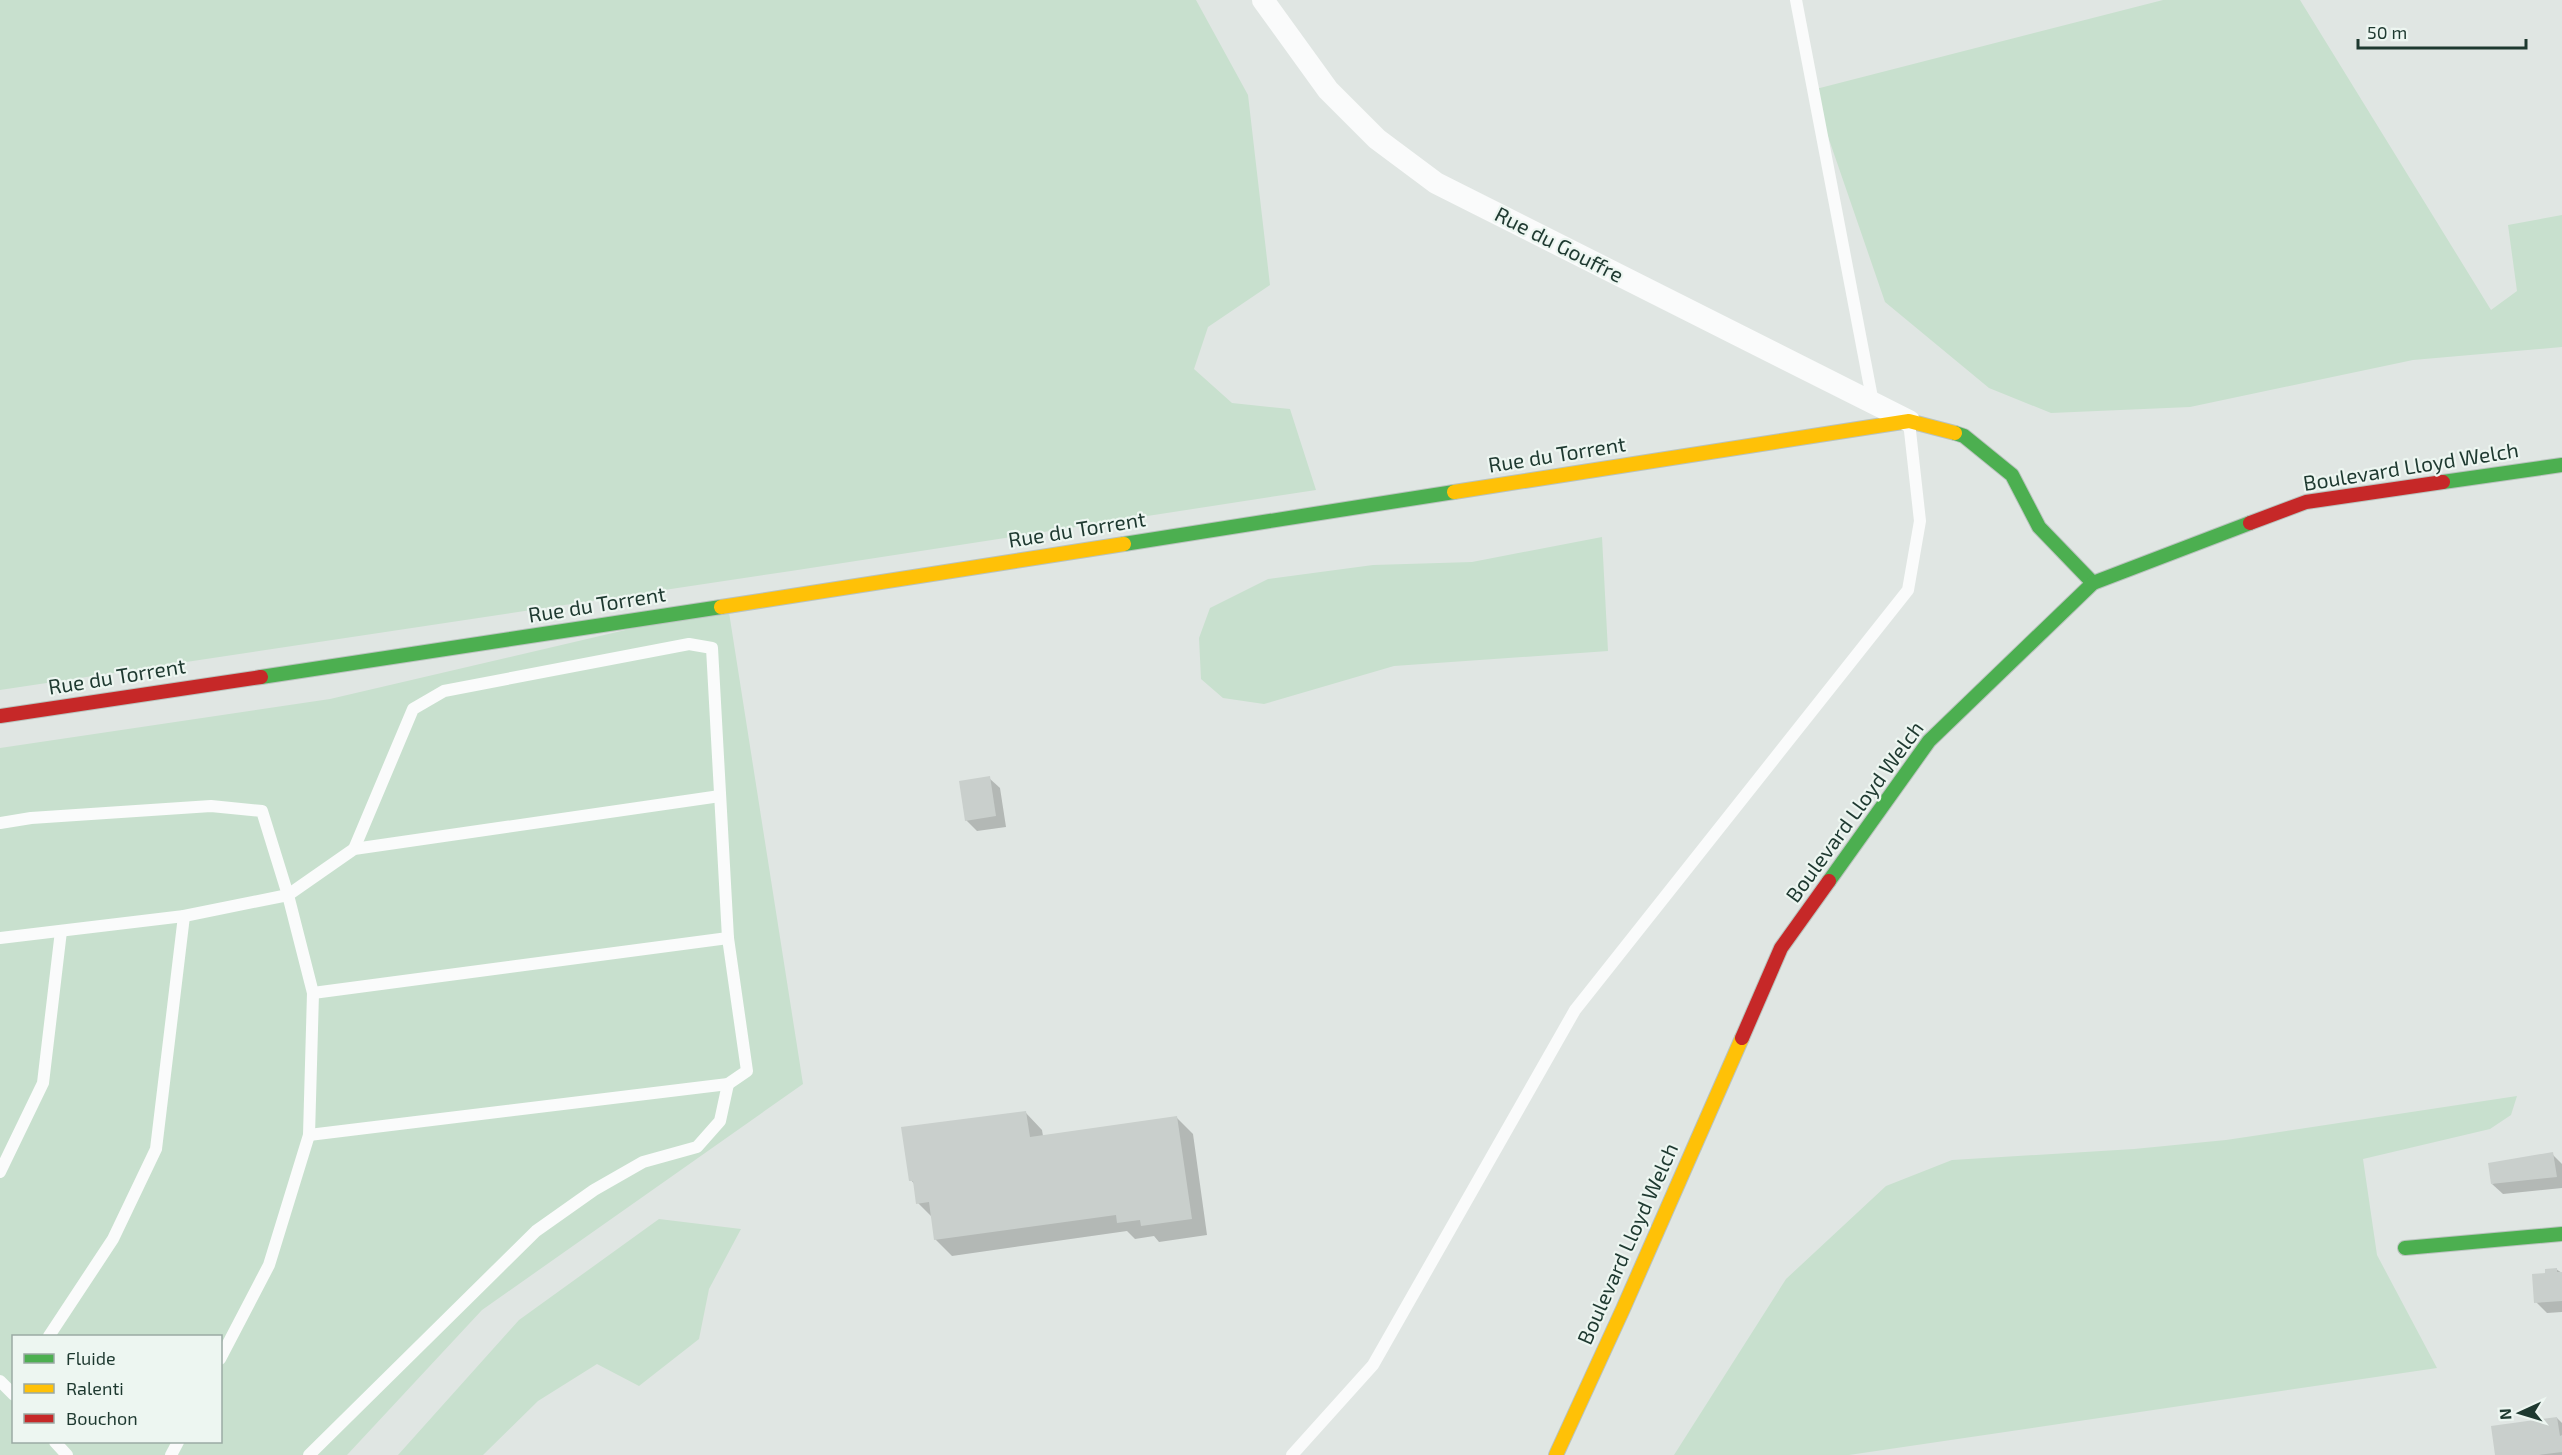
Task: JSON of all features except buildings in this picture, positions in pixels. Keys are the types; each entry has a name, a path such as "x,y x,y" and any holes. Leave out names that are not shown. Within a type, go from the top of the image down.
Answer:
{"street":[{"name":"Rue du Gouffre","path":"1263,0 1328,90 1377,139 1436,183 1909,421"},
{"name":"Rue du Torrent","path":"0,716 728,606 1909,421 1964,436 2012,476 2039,528 2093,583"},
{"name":"Boulevard Lloyd Welch","path":"1556,1455 1623,1309 1781,948 1929,741 2093,583 2307,502 2562,465"},
{"path":"2405,1248 2562,1234"}],"lane":[{"path":"1796,0 1872,403"},
{"path":"1292,1455 1373,1365 1575,1010 1908,590 1920,521 1909,421"},
{"path":"309,1135 728,1084 747,1071 728,938 712,648 689,644 444,691 413,709 354,849"},
{"path":"0,938 184,916 288,895 354,849 720,796"},
{"path":"0,823 31,818 212,806 262,811 288,895 313,993 309,1135 269,1265 222,1355"},
{"path":"50,1335 113,1239 156,1149 184,916"},
{"path":"0,1172 44,1083 61,931"},
{"path":"313,993 728,938"},
{"path":"309,1455 536,1231 594,1190 643,1162 697,1147 720,1121 728,1084"},
{"path":"0,1381 12,1392"},
{"path":"56,1443 67,1455"}],"green space":[{"path":"0,0 1196,0 1248,95 1270,285 1208,327 1194,369 1232,403 1290,409 1316,490 0,690"},
{"path":"2163,0 2300,0 2491,310 2517,291 2508,225 2562,215 2562,347 2413,360 2190,407 2051,413 1989,388 1885,302 1812,90"},
{"path":"1602,537 1608,651 1394,666 1264,704 1223,698 1201,679 1199,638 1210,608 1268,579 1373,565 1472,562"},
{"path":"728,606 803,1084 482,1310 347,1455 0,1455 0,748 330,699"},
{"path":"2517,1096 2511,1115 2490,1129 2363,1159 2377,1255 2437,1368 1849,1455 1674,1455 1786,1279 1886,1186 1952,1160 2134,1149 2226,1140"},
{"path":"659,1219 741,1229 709,1289 699,1339 639,1386 597,1364 538,1401 483,1455 398,1455 519,1320"}],"traffic: fast":[{"path":"1955,433 1964,436 2012,475 2039,527 2093,583"},
{"path":"2443,482 2562,465"},
{"path":"1124,544 1454,492"},
{"path":"1829,881 1929,741 2093,583 2250,523"},
{"path":"261,677 721,607"},
{"path":"2405,1248 2562,1234"}],"traffic: slow":[{"path":"1454,492 1909,421 1955,433"},
{"path":"721,607 1124,544"},
{"path":"1556,1455 1742,1038"}],"traffic: jam":[{"path":"2250,523 2306,502 2443,482"},
{"path":"0,716 261,677"},
{"path":"1742,1038 1781,948 1829,881"}]}
